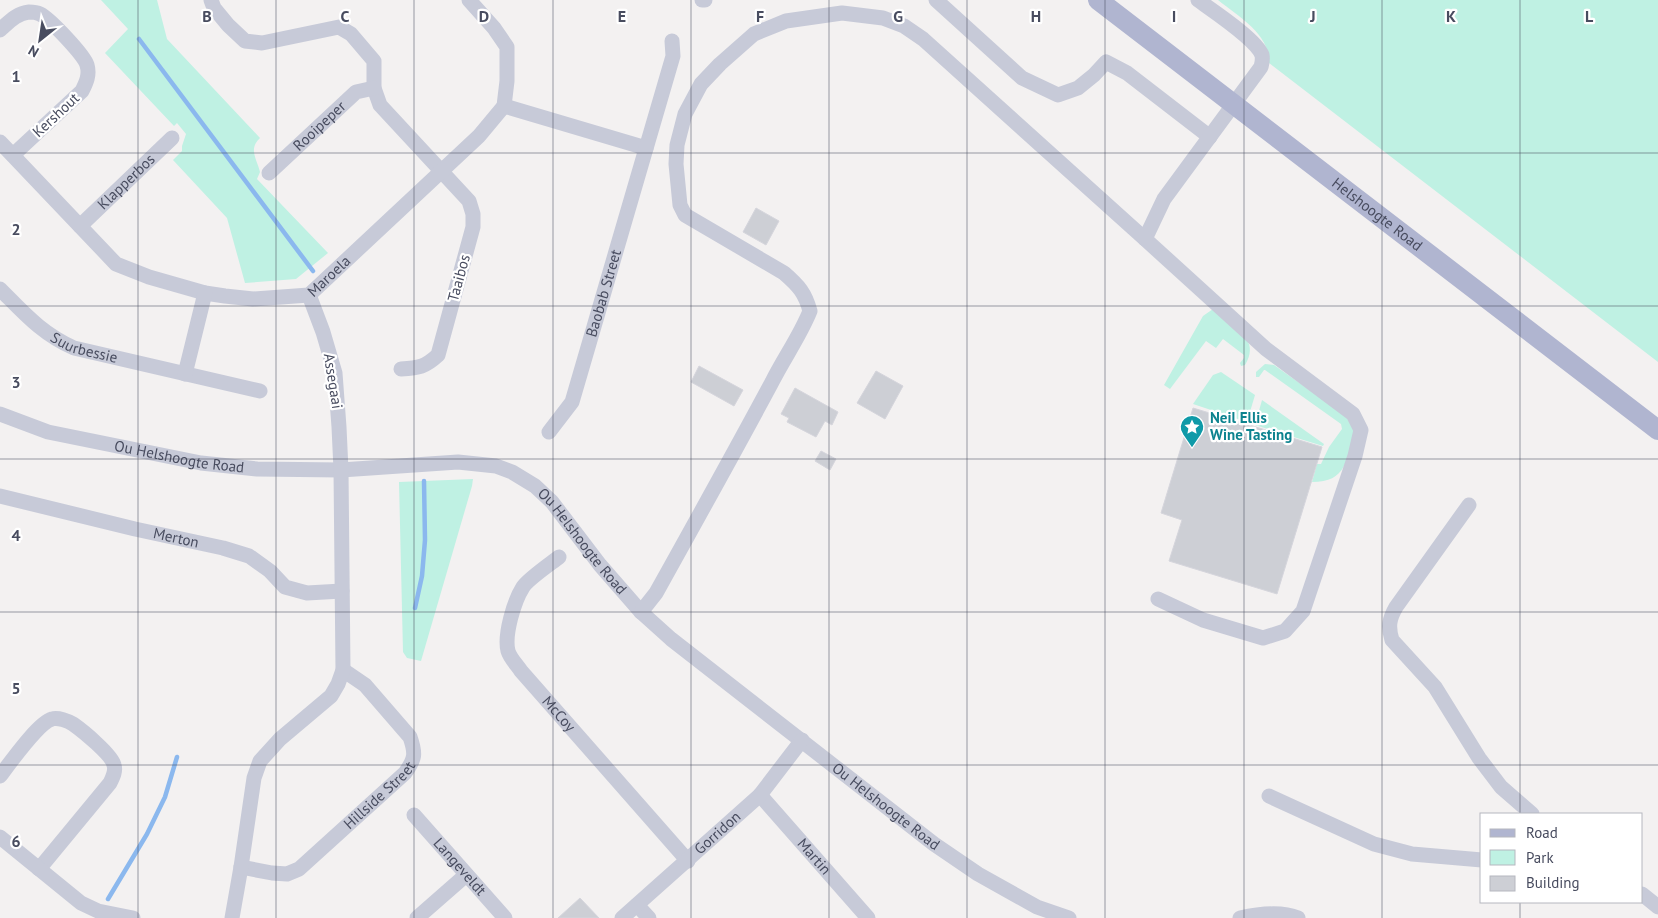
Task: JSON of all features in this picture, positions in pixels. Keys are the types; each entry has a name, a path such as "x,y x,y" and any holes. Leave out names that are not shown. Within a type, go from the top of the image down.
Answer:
{"main road":[{"name":"Helshoogte Road","path":"1098,0 1658,430"}],"street":[{"path":"211,0 214,8 245,42 262,43 339,27 351,34 374,61 374,88"},
{"path":"936,0 1022,78 1058,95 1078,88 1106,62 1127,73 1210,137"},
{"path":"1145,239 1164,199 1261,67 1262,55 1253,42 1198,0"},
{"path":"476,3 507,47 507,81 504,106 646,148"},
{"name":"Kershout","path":"0,30 19,14 39,13 50,21 83,57 87,65 87,81 82,91 13,155"},
{"path":"640,612 656,594 795,342 810,311 799,285 685,214 680,205 676,164 677,145 685,114 701,84 720,64 754,34 786,21 842,13 883,18 904,26 923,39 1266,349 1353,414 1361,430 1356,456 1303,611 1286,631 1263,638 1203,620 1158,599"},
{"name":"Baobab Street","path":"549,432 572,402 673,56 672,41"},
{"name":"Taaibos","path":"374,88 380,105 469,201 473,214 473,227 438,354 428,364 415,368 401,369"},
{"name":"Rooipeper","path":"268,173 356,92 374,88"},
{"name":"Maroela","path":"0,142 116,264 150,277 204,293 253,299 309,295 479,136 504,106"},
{"name":"Klapperbos","path":"80,226 172,138"},
{"name":"Suurbessie","path":"0,289 38,327 57,340 74,348 260,391"},
{"path":"185,374 204,293"},
{"name":"Assegaai","path":"309,295 323,332 334,373 341,470"},
{"name":"Ou Helshoogte Road","path":"0,414 48,432 201,463 257,469 341,470 458,462 496,466 512,472 535,486 552,502 600,565 640,612 671,639 934,844 978,874 1037,907 1069,918"},
{"path":"232,918 242,868 254,778 260,761 280,739 331,696 343,670 341,470"},
{"name":"Merton","path":"0,496 249,556 270,571 285,587 307,593 342,591"},
{"path":"1469,504 1396,607 1389,620 1389,632 1392,640 1435,687 1479,758 1495,779 1531,813"},
{"name":"McCoy","path":"558,557 523,586 510,622 507,641 509,654 521,671 688,861"},
{"name":"Hillside Street","path":"242,868 287,874 299,869 405,773 412,764 414,747 410,737 365,685 343,670"},
{"path":"0,776 39,727 54,718 73,724 108,754 114,764 114,775 110,783 39,869"},
{"name":"Gorridon","path":"622,918 760,796 802,740"},
{"name":"Martin","path":"760,796 868,918"},
{"path":"1269,796 1374,844 1412,854 1480,860"},
{"name":"Langeveldt","path":"414,816 505,918"},
{"path":"0,837 81,903 98,911 133,918"},
{"path":"417,918 466,875"},
{"path":"1643,895 1658,907"},
{"path":"637,905 649,918"},
{"path":"1240,918 1269,914 1298,918"}],"green space":[{"path":"101,0 157,0 167,39 260,138 256,142 254,150 260,172 257,179 328,253 296,279 245,283 227,218 173,160 182,151 186,134 177,123 174,126 105,53 128,29"},
{"path":"1218,0 1658,0 1658,362 1269,63 1268,53 1259,35 1244,20"},
{"path":"1213,309 1248,342 1250,351 1245,365 1241,366 1240,363 1244,355 1223,339 1216,348 1206,341 1170,389 1164,385 1203,316"},
{"path":"1265,364 1274,365 1346,416 1355,432 1347,460 1339,474 1324,481 1312,482 1317,464 1321,464 1329,447 1342,429 1341,424 1265,370 1259,377 1256,377 1256,372"},
{"path":"1221,372 1255,395 1247,422 1193,404 1213,375"},
{"path":"1262,400 1324,444 1323,446 1255,425"},
{"path":"473,479 421,661 407,658 403,652 399,482"}],"building":[{"path":"756,208 779,221 766,245 743,232"},
{"path":"699,366 743,390 734,406 691,382"},
{"path":"876,371 903,386 885,419 857,403"},
{"path":"795,388 838,412 832,425 825,421 816,437 787,422 789,418 781,414"},
{"path":"1193,408 1322,447 1277,594 1169,561 1182,520 1161,513"},
{"path":"821,451 836,459 830,470 815,461"},
{"path":"580,898 599,918 558,918"}],"waterway":[{"path":"139,39 313,271"},
{"path":"415,608 422,576 425,540 424,481"},
{"path":"108,899 147,834 165,797 177,757"}],"place":[{"name":"Neil Ellis Wine Tasting","path":"1192,448"}]}
